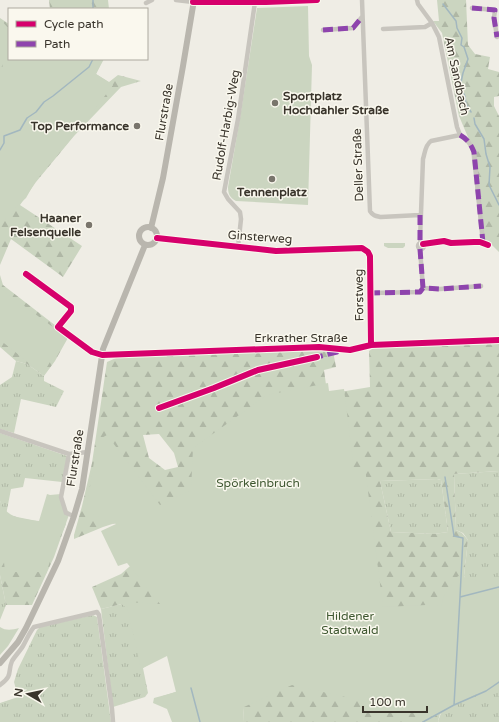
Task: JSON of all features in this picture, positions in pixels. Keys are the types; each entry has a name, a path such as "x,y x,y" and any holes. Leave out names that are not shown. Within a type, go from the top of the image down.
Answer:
{"main road":[{"path":"194,1 254,2 317,0"},
{"name":"Flurstraße","path":"151,228 163,178 194,1"},
{"path":"151,228 155,232 157,238 153,244 149,246 140,241 139,235 142,229 151,228"},
{"name":"Flurstraße","path":"0,663 18,642 26,628 58,561 74,516 82,489 102,355 106,341 145,245"}],"street":[{"path":"146,3 152,0"},
{"path":"176,0 194,1"},
{"name":"Deller Straße","path":"362,0 370,211 375,216 381,217 420,215"},
{"name":"Am Sandbach","path":"417,0 439,37 457,127 460,135 472,145 474,152 486,244 474,242 451,244"},
{"name":"Rudolf-Harbig-Weg","path":"238,247 241,219 240,212 228,199 224,192 238,119 254,2"},
{"path":"472,8 495,10 494,18 497,26"},
{"path":"322,30 353,28 362,17"},
{"path":"383,29 425,27 432,23"},
{"path":"420,240 423,159 428,143 431,141 460,135"},
{"name":"Ginsterweg","path":"157,238 276,251 362,248"},
{"name":"Forstweg","path":"362,248 368,252 370,256 371,345"},
{"path":"420,249 423,288"},
{"path":"26,274 71,307 71,311 58,327 92,352 102,355"},
{"path":"370,293 420,292 423,288 440,289 481,286"},
{"name":"Erkrather Straße","path":"102,355 319,347 350,350 371,345 499,340"},
{"path":"0,431 69,454 88,452"},
{"path":"69,454 61,497 66,513 74,516"},
{"path":"0,678 2,683 9,677 10,666 13,660 34,627 97,612 99,615 113,722"}],"green space":[{"path":"49,0 108,0 109,8 50,8"},
{"path":"57,0 89,0 94,8 58,8"},
{"path":"437,0 466,0 468,45 475,54 490,57 488,69 499,72 499,96 494,97 494,106 499,116 499,252 488,241 481,240 470,142 459,116 442,33 433,21 439,21"},
{"path":"308,6 309,56 312,65 308,205 236,201 230,196 228,187 257,8"},
{"path":"0,18 8,23 8,60 103,60 96,74 109,82 118,75 141,81 121,87 74,136 36,182 20,205 82,246 63,277 11,239 0,265"},
{"path":"0,19 8,28 8,60 103,60 96,74 113,85 86,121 35,182 26,198 14,209 11,216 0,222 0,72 2,70 3,63 0,54"},
{"path":"384,243 405,243 405,246 403,248 388,248 384,246"},
{"path":"0,275 3,285 69,336 55,361 44,376 27,364 16,361 0,347"},
{"path":"0,288 65,336 43,374 0,340"},
{"name":"Hildener Stadtwald","path":"499,344 499,471 454,474 456,530 462,533 468,540 464,576 471,588 456,675 454,709 440,714 439,722 244,722 241,658 197,631 170,648 122,604 101,609 92,587 121,574 137,560 153,511 103,527 74,539 92,463 107,362 116,358 143,355 333,351 336,367 324,370 327,392 346,391 370,387 369,351 375,347","holes":["159,434 174,453 178,467 165,470 149,458 143,435","441,480 448,532 434,534 391,532 380,481"]},
{"path":"16,361 27,364 44,376 44,381 64,391 56,407 21,399 14,433 0,429 0,385 12,377"},
{"name":"Spörkelnbruch","path":"328,383 329,391 344,389 353,461 351,467 365,468 383,607 426,605 441,606 444,596 458,576 498,586 499,682 496,685 452,706 434,717 292,685 244,707 242,717 243,722 172,722 167,709 153,703 154,698 176,692 167,656 141,669 126,602 160,604 127,563 118,566 101,531 116,524 86,512 97,444 96,441 107,435 160,505 191,490 193,448 267,395"},
{"path":"0,433 67,456 62,482 25,478 23,487 11,489 6,515 0,501"},
{"path":"499,471 499,722 439,722 438,721 456,675 471,588 464,576 468,540 463,533 456,530 454,474"},
{"path":"441,480 448,532 434,534 391,532 380,481"},
{"path":"47,494 61,494 66,524 51,558 46,574 41,572 5,572 4,562 0,560 0,502 7,512 16,517 39,521"},
{"path":"0,501 7,515 42,522 47,501 70,512 54,557 32,605 6,605 0,575"},
{"path":"0,575 6,605 0,620"},
{"path":"122,604 241,658 244,722 174,722 163,696 190,687 177,647 143,668 148,693 145,697 113,707 101,609"},
{"path":"93,615 97,617 111,722 0,722 0,703 18,697 14,682 18,669 37,630 40,627"},
{"path":"0,627 9,630 19,628 8,646 0,655"}],"waterway":[{"path":"93,0 93,8"},
{"path":"443,4 456,21 457,28 462,38 461,45 464,47 468,59 460,87 465,96 466,104 471,112"},
{"path":"0,150 4,143 4,136 20,130 27,118 36,112 44,102 89,67 92,60"},
{"path":"474,118 475,124 484,139 490,167 489,185 499,205"},
{"path":"445,477 454,536 463,538 460,597 499,587"},
{"path":"454,705 460,597"},
{"path":"423,722 454,705 486,691 499,682"},
{"path":"191,688 200,722"}],"marked path":[{"path":"472,8 495,10 494,18 497,37"},
{"path":"323,30 353,28 362,17"},
{"path":"460,135 465,138 474,152 483,243"},
{"path":"420,215 420,240"},
{"path":"420,249 423,288 440,289 481,286"},
{"path":"370,293 420,292 423,288"},
{"path":"313,358 338,351"}],"cycle path":[{"path":"193,2 317,0"},
{"path":"157,238 276,251 362,248 368,252 370,256 371,345"},
{"path":"423,244 444,241 451,243 480,242 488,245"},
{"path":"26,274 71,307 71,311 58,327 92,352 102,355 319,347 350,350 371,345 499,340"},
{"path":"159,408 258,370 317,357"}],"place":[{"name":"Sportplatz Hochdahler Straße","path":"275,103"},
{"name":"Top Performance","path":"137,126"},
{"name":"Tennenplatz","path":"272,179"},
{"name":"Haaner Felsenquelle","path":"89,225"}]}
